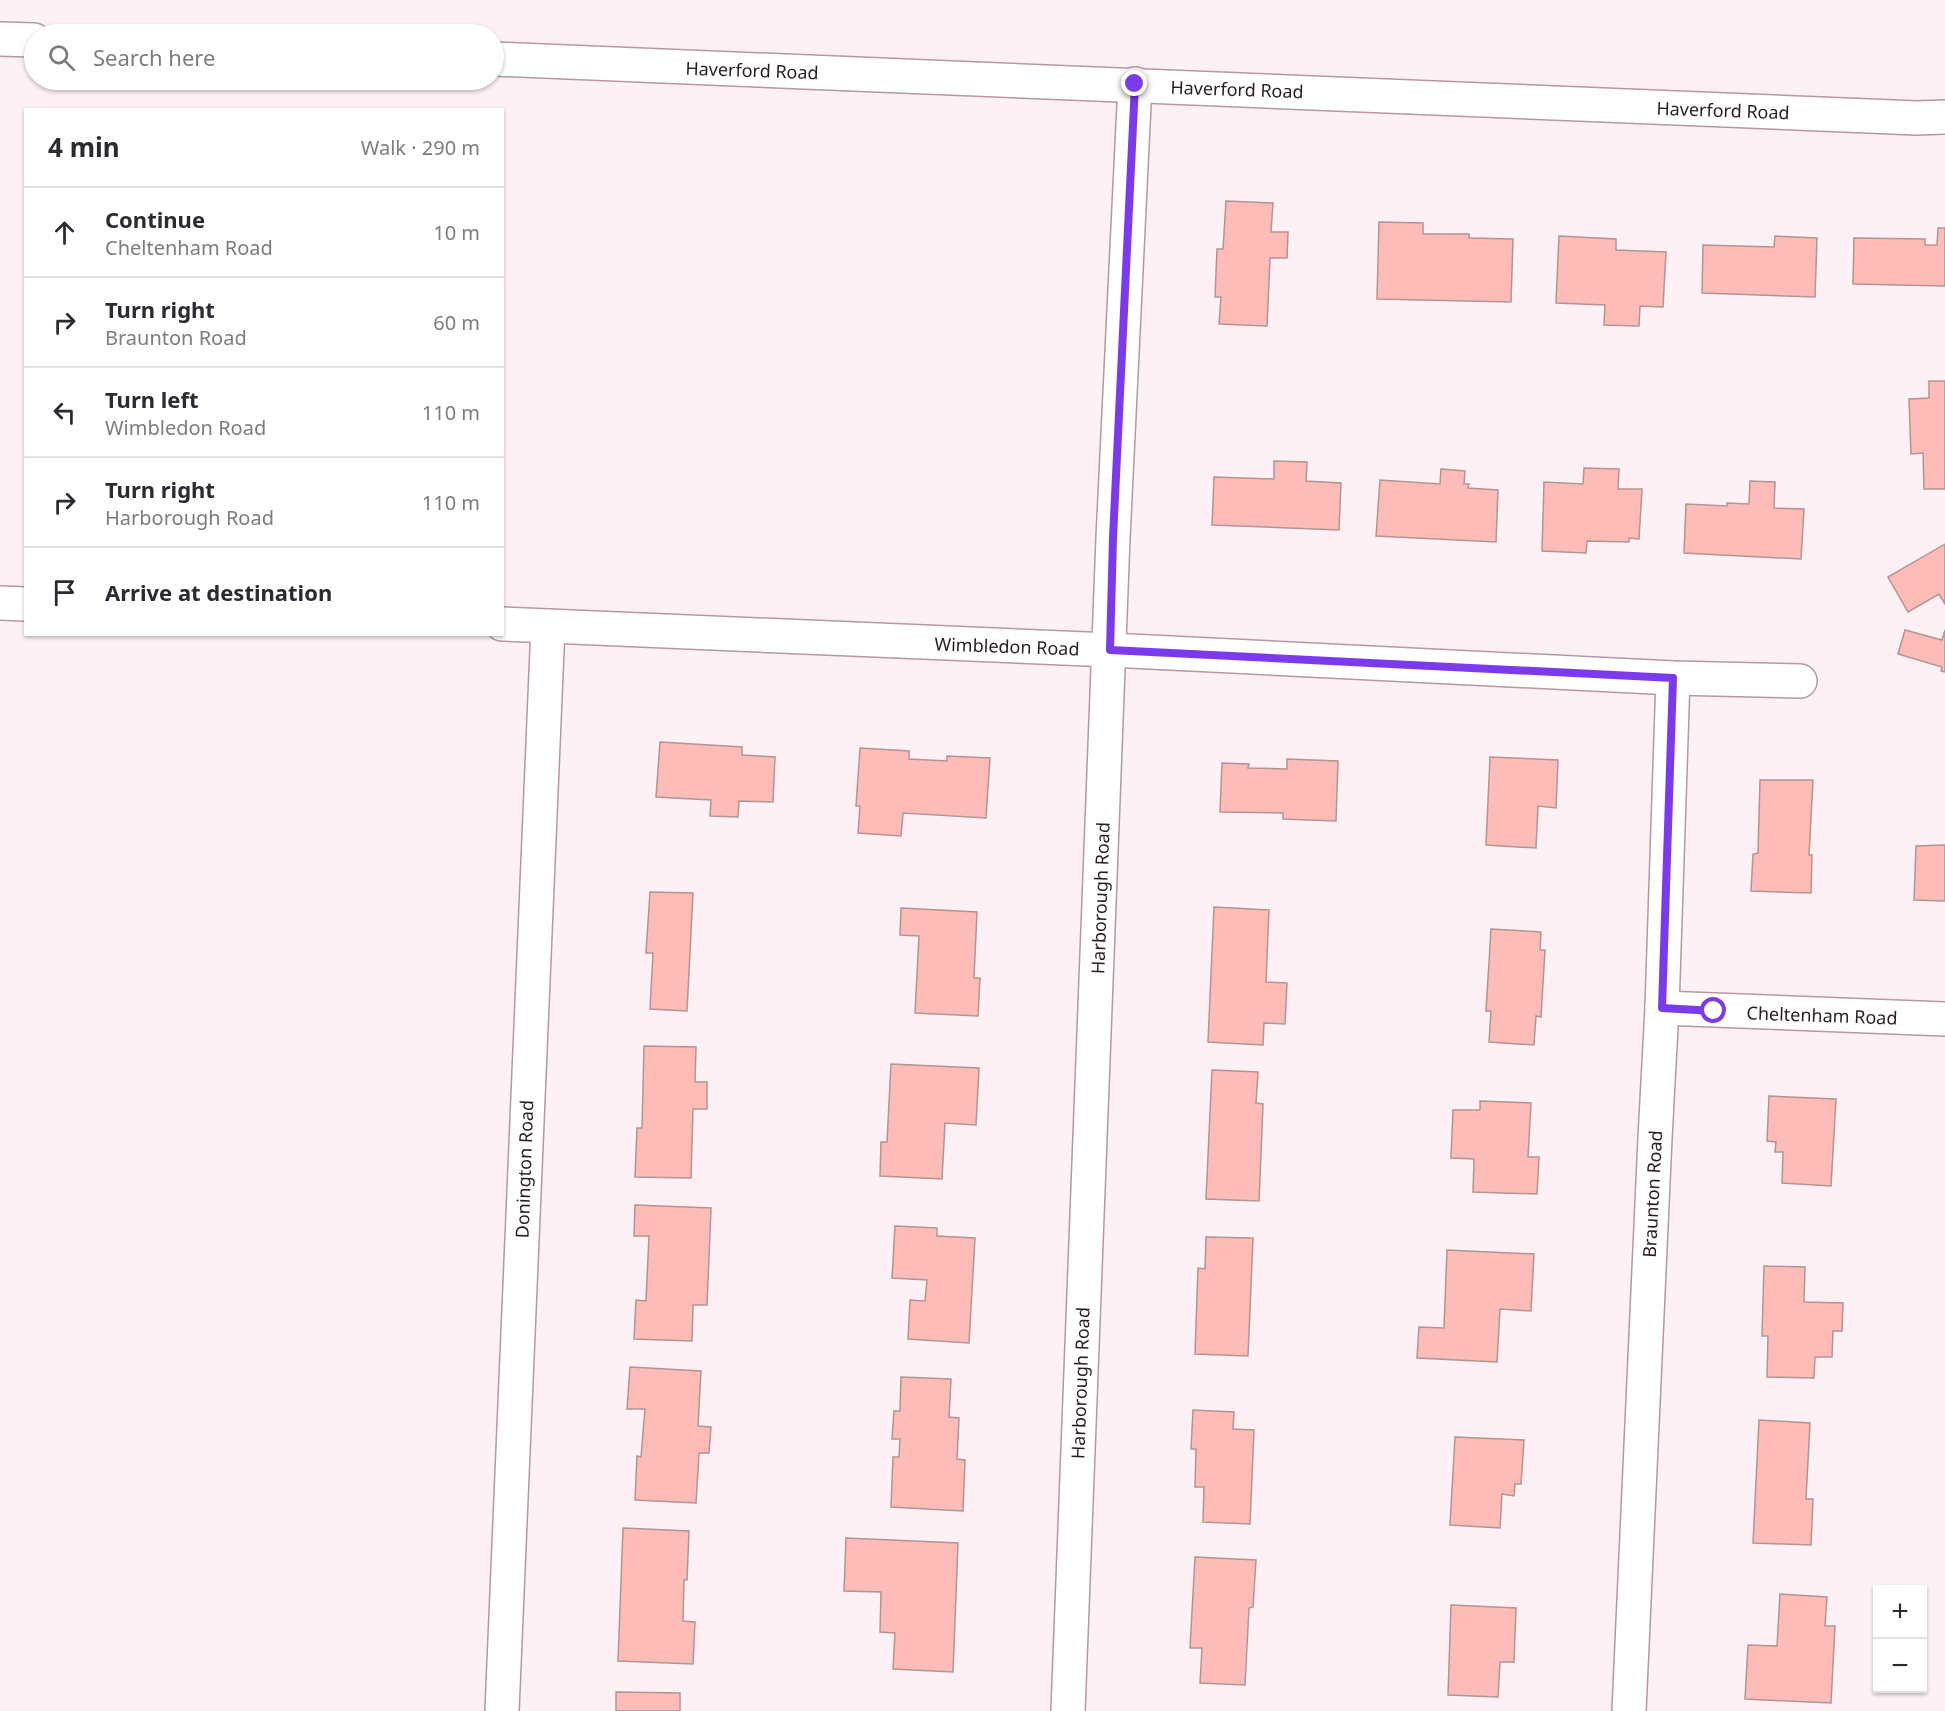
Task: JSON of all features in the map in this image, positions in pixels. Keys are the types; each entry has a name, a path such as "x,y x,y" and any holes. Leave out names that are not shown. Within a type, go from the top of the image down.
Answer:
{"street":[{"path":"0,39 24,40"},
{"name":"Haverford Road","path":"504,59 1917,118 1945,117"},
{"name":"Harborough Road","path":"1068,1711 1114,526 1135,84"},
{"path":"0,603 24,604"},
{"name":"Wimbledon Road","path":"504,624 1110,650 1673,678 1800,681"},
{"name":"Donington Road","path":"502,1711 548,626"},
{"name":"Braunton Road","path":"1629,1711 1662,1008 1673,678"},
{"name":"Cheltenham Road","path":"1662,1008 1945,1019"}],"building":[{"path":"1226,201 1273,203 1271,232 1288,232 1287,258 1270,258 1267,326 1219,324 1221,297 1215,297 1217,249 1223,249"},
{"path":"1379,222 1423,223 1423,234 1469,234 1469,238 1513,239 1511,302 1377,299"},
{"path":"1938,228 1945,228 1945,286 1853,284 1854,238 1925,239 1925,245 1937,245"},
{"path":"1559,236 1616,239 1616,250 1666,252 1663,307 1640,306 1639,326 1604,325 1605,305 1556,303"},
{"path":"1775,236 1817,238 1815,297 1702,293 1703,245 1774,247"},
{"path":"1929,381 1945,381 1945,489 1924,489 1923,453 1911,454 1909,399 1929,398"},
{"path":"1274,461 1307,462 1306,481 1341,483 1339,530 1212,525 1214,477 1274,479"},
{"path":"1584,468 1619,469 1618,489 1642,489 1639,539 1629,538 1629,542 1587,541 1586,553 1542,551 1544,482 1583,484"},
{"path":"1441,469 1465,471 1464,484 1469,484 1468,488 1498,490 1496,542 1376,536 1380,480 1440,484"},
{"path":"1750,481 1775,482 1774,508 1804,509 1801,559 1684,553 1686,504 1727,506 1727,503 1749,504"},
{"path":"1945,544 1945,604 1939,594 1908,612 1888,577"},
{"path":"1905,630 1942,640 1945,630 1945,672 1941,671 1942,667 1898,654"},
{"path":"660,742 742,747 742,755 775,757 773,802 739,801 738,817 710,816 711,800 656,797"},
{"path":"860,748 909,751 909,759 947,761 947,756 990,758 986,818 903,813 901,836 858,833 860,806 856,806"},
{"path":"1490,757 1558,760 1556,808 1538,806 1536,848 1486,845"},
{"path":"1287,759 1338,761 1336,821 1283,819 1283,813 1220,812 1222,763 1249,764 1248,768 1287,769"},
{"path":"1760,780 1813,780 1809,855 1812,855 1811,893 1751,891 1753,854 1758,853"},
{"path":"1945,845 1945,901 1914,900 1916,846"},
{"path":"650,892 693,893 687,1011 650,1009 653,953 646,953"},
{"path":"1214,907 1269,910 1266,982 1287,983 1285,1024 1264,1023 1263,1045 1208,1042"},
{"path":"901,908 977,912 974,978 980,978 978,1016 915,1013 919,936 900,935"},
{"path":"1491,929 1541,932 1540,950 1545,950 1541,1017 1536,1016 1534,1045 1489,1042 1491,1011 1486,1011"},
{"path":"644,1046 696,1047 695,1082 707,1082 707,1109 693,1109 691,1178 635,1177 637,1128 642,1128"},
{"path":"891,1064 979,1068 976,1125 945,1123 942,1179 880,1176 881,1142 887,1142"},
{"path":"1212,1070 1258,1072 1256,1103 1263,1104 1259,1201 1206,1199"},
{"path":"1769,1096 1836,1099 1831,1186 1782,1183 1783,1152 1775,1152 1776,1142 1767,1141"},
{"path":"1480,1101 1531,1103 1528,1157 1539,1157 1537,1194 1473,1192 1474,1159 1451,1158 1453,1110 1480,1110"},
{"path":"635,1205 711,1208 707,1305 693,1305 692,1341 634,1339 636,1300 646,1301 649,1236 634,1236"},
{"path":"895,1226 937,1228 937,1236 975,1238 969,1343 908,1339 910,1300 925,1301 927,1280 892,1278"},
{"path":"1206,1237 1253,1238 1248,1356 1195,1354 1198,1268 1205,1269"},
{"path":"1447,1250 1534,1254 1531,1311 1500,1309 1497,1362 1417,1358 1419,1327 1444,1328"},
{"path":"1764,1266 1805,1267 1804,1302 1843,1303 1842,1331 1833,1331 1832,1357 1815,1357 1814,1378 1767,1377 1768,1336 1762,1336"},
{"path":"630,1367 701,1371 698,1426 711,1427 709,1453 699,1453 696,1503 635,1500 637,1456 641,1457 645,1409 627,1409"},
{"path":"901,1377 951,1379 949,1417 959,1418 957,1459 965,1460 963,1511 891,1507 893,1457 899,1457 900,1439 892,1439 894,1411 900,1411"},
{"path":"1193,1410 1234,1412 1233,1429 1254,1430 1250,1524 1203,1522 1204,1487 1195,1487 1196,1449 1191,1449"},
{"path":"1759,1420 1810,1423 1806,1499 1813,1499 1811,1545 1753,1543"},
{"path":"1455,1437 1524,1440 1521,1484 1515,1484 1514,1496 1502,1494 1500,1528 1450,1525"},
{"path":"623,1528 689,1531 683,1621 695,1622 693,1664 618,1661"},
{"path":"846,1538 958,1543 953,1672 893,1669 895,1633 880,1632 881,1592 844,1591"},
{"path":"1195,1557 1256,1560 1253,1607 1249,1608 1245,1685 1200,1683 1202,1648 1190,1648"},
{"path":"1780,1594 1827,1597 1825,1626 1835,1626 1831,1703 1745,1699 1748,1645 1777,1646"},
{"path":"1451,1605 1516,1608 1514,1662 1500,1662 1498,1697 1448,1695"},
{"path":"616,1692 680,1693 680,1711 616,1711"}],"route":[{"path":"1135,84 1113,538 1110,650 1673,678 1662,1008 1714,1011"}]}
